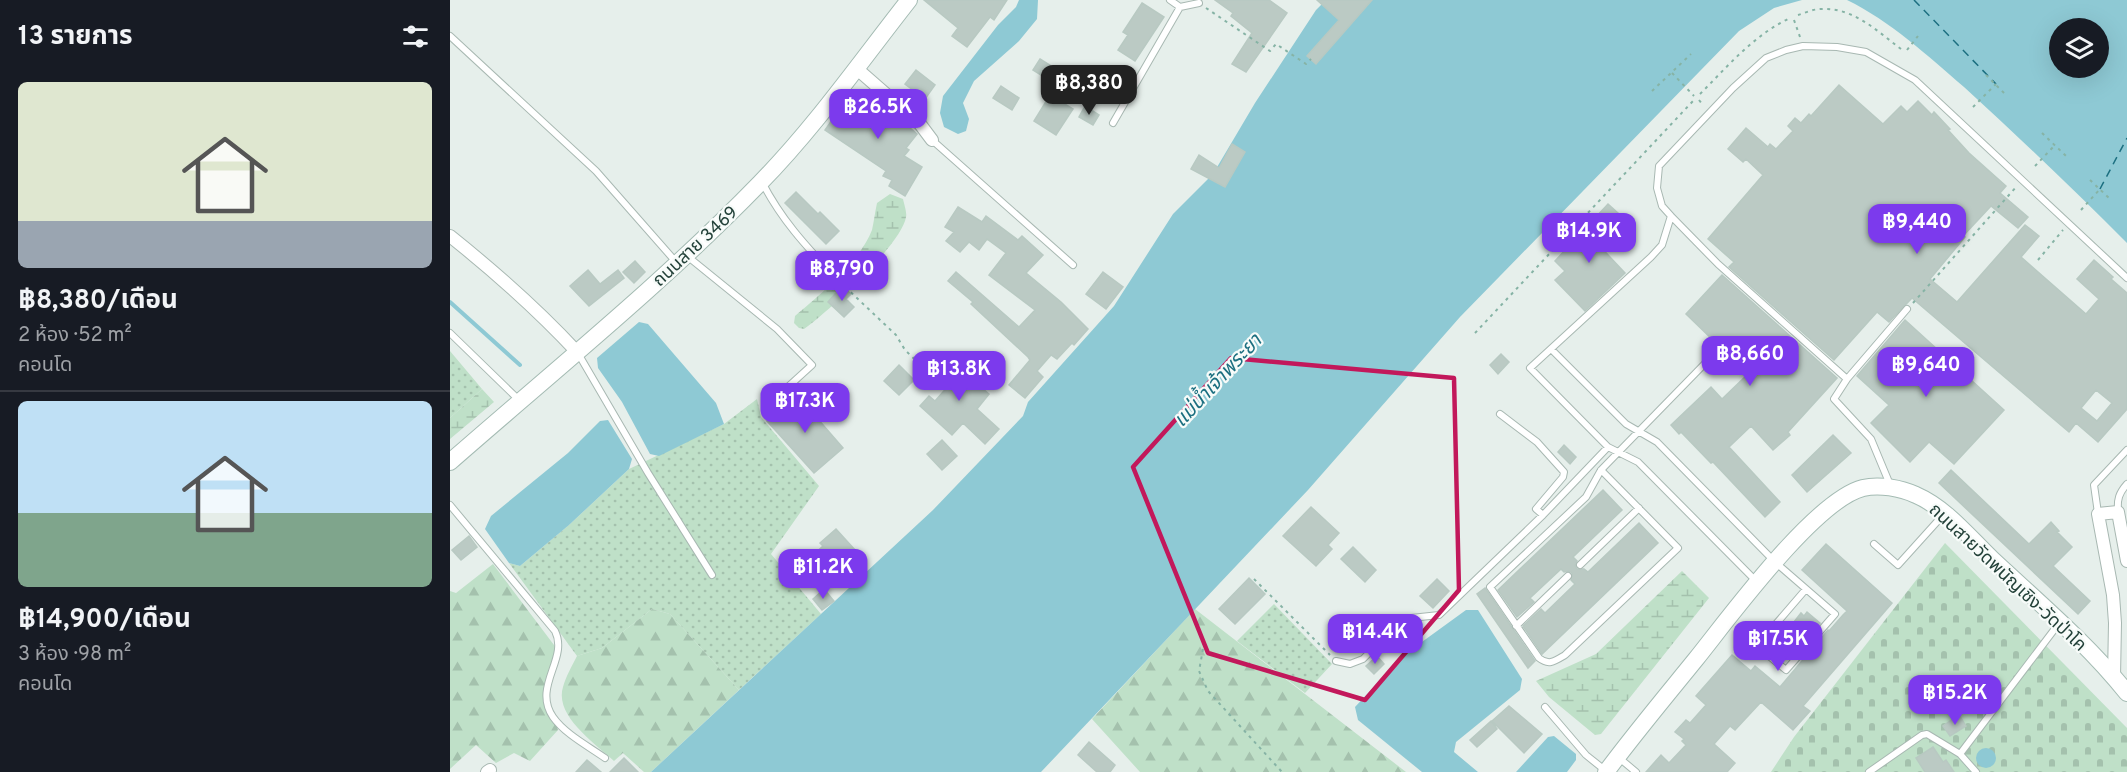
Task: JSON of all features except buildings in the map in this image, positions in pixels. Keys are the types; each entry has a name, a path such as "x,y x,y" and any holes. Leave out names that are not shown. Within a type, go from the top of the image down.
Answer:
{"main road":[{"name":"ถนนสาย 3469","path":"450,462 682,260 761,182 796,143 909,0"},
{"name":"ถนนสายวัดพนัญเชิง-วัดป่าโค","path":"1606,772 1775,562 1816,518 1841,498 1863,488 1891,487 1916,495 1944,514 2060,622 2127,693"}],"street":[{"path":"856,68 920,124 932,140"},
{"path":"450,236 512,287 577,351"},
{"path":"2114,677 2113,595 2098,514 2118,512 2127,561"}],"lane":[{"path":"1170,0 1180,7 1199,3"},
{"path":"1113,123 1180,7"},
{"path":"450,36 596,171 682,260 777,329 812,365 768,405"},
{"path":"1847,379 1761,305 1718,264 1662,206 1656,188 1659,166 1710,111 1766,58 1803,46 1837,46 1866,52 1894,67 1915,80 2127,278"},
{"path":"932,140 1073,265"},
{"path":"761,182 775,207 792,230 833,275"},
{"path":"1671,216 1662,244 1651,257 1530,368 1608,447 1638,462 1758,582"},
{"path":"1891,487 1871,439 1834,399 1847,379 1907,309"},
{"path":"450,333 520,401"},
{"path":"1601,470 1678,548 1565,655 1554,662 1545,663 1539,658 1490,587 1586,497 1601,470 1721,347"},
{"path":"1551,349 1626,424 1657,442 1775,562 1806,589 1834,614 1785,670 1757,646 1806,589"},
{"path":"577,351 648,473 712,575"},
{"path":"1500,414 1537,442 1564,472 1563,477 1536,509 1543,515"},
{"path":"1336,661 1350,664 1363,659 1402,620 1439,615 1543,515 1608,447"},
{"path":"2098,514 2094,484 2127,450"},
{"path":"2118,512 2119,493 2127,484"},
{"path":"450,505 555,631 558,645 546,691 546,700 553,716 564,728 605,758"},
{"path":"1580,565 1639,508"},
{"path":"1874,544 1898,565 1944,514"},
{"path":"1516,626 1568,576"},
{"path":"1960,754 2060,622"},
{"path":"1545,707 1586,755 1606,772"},
{"path":"1869,772 1922,735 1933,736 1960,754 1976,772"},
{"path":"1617,757 1635,772"}],"path":[{"path":"1199,3 1270,51 1276,44 1306,64 1311,59"},
{"path":"1798,15 1819,9 1842,11 1864,21 1901,49"},
{"path":"1700,94 1751,44 1771,27 1788,19"},
{"path":"1794,20 1803,46"},
{"path":"1907,50 1918,36"},
{"path":"1652,91 1691,54"},
{"path":"1672,73 1694,96"},
{"path":"1986,75 2005,94"},
{"path":"1973,107 1996,84"},
{"path":"1474,333 1693,101"},
{"path":"2042,133 2066,156"},
{"path":"2035,166 2055,145"},
{"path":"1907,309 2022,180"},
{"path":"2090,180 2110,199"},
{"path":"2081,210 2100,189"},
{"path":"2038,260 2068,224"},
{"path":"833,275 896,335 905,350 934,378"},
{"path":"1254,579 1336,661"},
{"path":"1203,649 1199,672 1208,691 1282,772"}],"highlighted area":[{"path":"1231,358 1454,378 1459,590 1365,700 1208,653 1133,467"}],"green space":[{"path":"890,194 903,199 906,210 906,217 892,244 829,309 804,329 799,328 794,323 795,316 838,277 859,253 872,230 877,203"},
{"path":"450,351 482,389 450,418"},
{"path":"482,389 494,402 450,439 450,418"},
{"path":"757,399 761,417 819,486 771,554 821,614 739,690 670,614 652,609 602,648 577,656 509,563 520,566 569,525 629,469 724,424"},
{"path":"1945,543 2127,728 2127,772 1771,772 1794,737"},
{"path":"493,564 557,649 547,697 558,730 530,761 514,753 496,763 476,745 450,769 450,591 456,593"},
{"path":"1682,571 1709,598 1601,734 1595,735 1549,697 1536,681 1596,654"},
{"path":"1274,604 1332,664 1305,693 1237,641"},
{"path":"652,609 670,614 739,690 651,772 644,772 623,753 614,761 588,738 570,719 562,698 564,683 577,656 602,648"},
{"path":"1195,609 1406,772 1140,772 1092,719"}],"water":[{"path":"1019,0 1038,0 1037,19 1019,41 974,81 963,103 969,119 966,131 958,134 944,127 940,113 943,96 998,25 1016,7"},
{"name":"แม่น้ำเจ้าพระยา","path":"1326,0 1802,0 1774,8 1739,31 1460,317 1308,490 1041,772 651,772 933,510 1023,416 1028,402 1114,306 1173,214 1213,174 1255,103 1316,10"},
{"path":"1847,0 2127,0 2127,243 1964,87 1878,18"},
{"path":"639,322 648,324 716,403 724,424 659,456 650,454 622,402 598,368 597,358"},
{"path":"608,420 632,459 629,469 569,525 520,566 509,563 485,529 491,516 568,453 600,421"},
{"path":"1466,610 1478,610 1522,679 1520,690 1456,742 1454,752 1478,772 1422,772 1358,720 1355,707 1404,655"},
{"path":"1554,736 1576,754 1576,760 1567,772 1516,772 1548,737"},
{"path":"1986,748 1993,751 1996,758 1993,765 1986,768 1979,765 1976,758 1979,751"}],"waterway":[{"path":"450,302 520,365"}],"ferry route":[{"path":"1914,0 1996,84"},
{"path":"2100,189 2127,138"}]}
